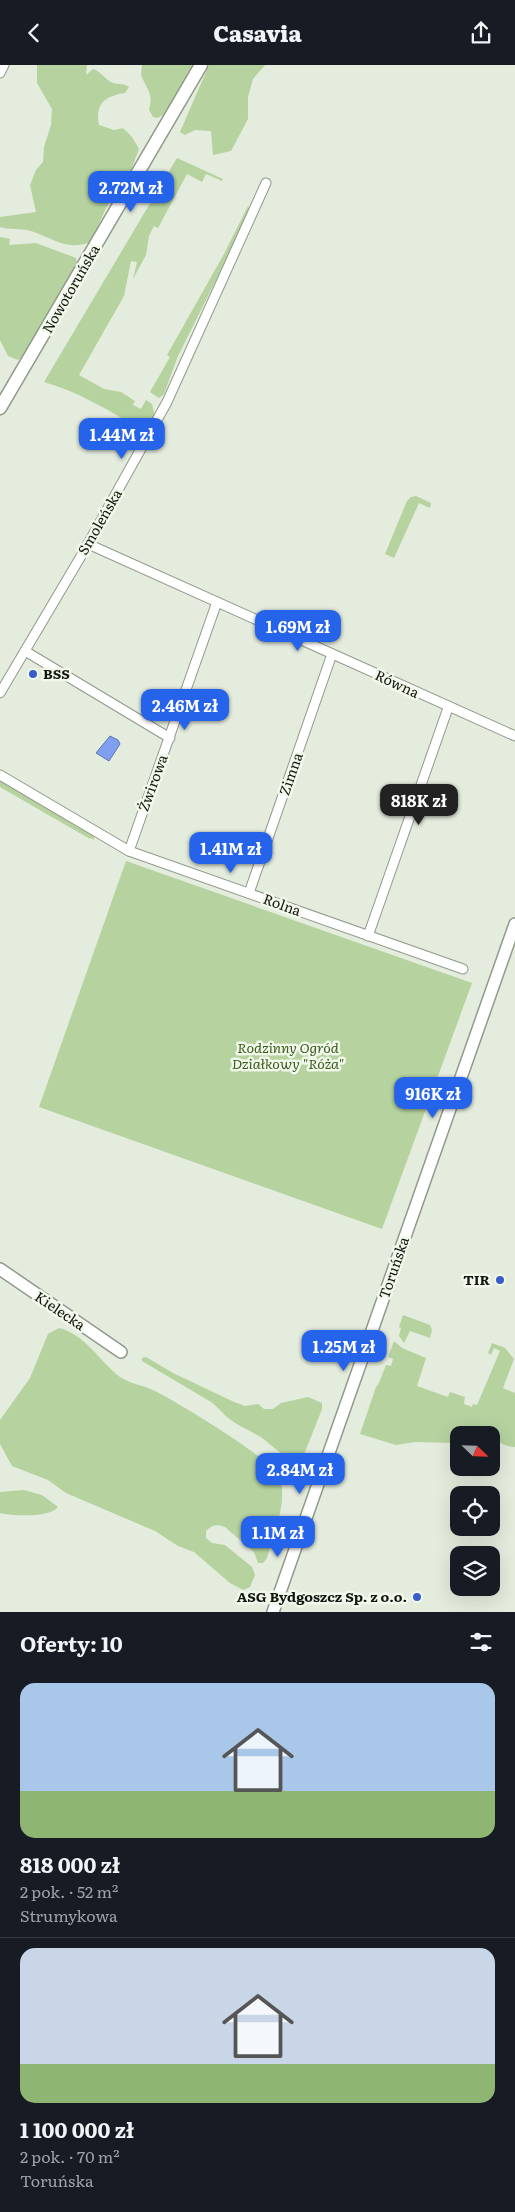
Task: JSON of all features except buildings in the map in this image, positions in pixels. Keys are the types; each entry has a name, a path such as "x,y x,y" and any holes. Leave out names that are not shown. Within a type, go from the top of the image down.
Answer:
{"main road":[{"name":"Nowotoruńska","path":"0,408 201,65"}],"street":[{"path":"0,73 4,65"},
{"name":"Smoleńska","path":"0,693 88,544 167,402 266,183"},
{"name":"Równa","path":"88,544 515,737"},
{"name":"Żwirowa","path":"129,851 217,602"},
{"path":"24,651 170,738"},
{"name":"Zimna","path":"249,893 332,654"},
{"path":"368,936 448,708"},
{"name":"Rolna","path":"0,775 129,851 463,969"},
{"name":"Toruńska","path":"273,1612 515,924"},
{"name":"Kielecka","path":"0,1269 121,1352"}],"green space":[{"path":"37,65 87,65 86,75 93,69 110,82 129,87 125,93 112,96 103,102 99,111 99,125 114,130 123,128 132,137 139,149 131,170 106,208 91,242 67,245 31,231 0,227 0,217 36,212 30,185 36,170 43,162 44,147 51,125 52,109 37,83"},
{"path":"142,65 195,65 165,114 157,118 153,117 149,110 151,100 141,75"},
{"path":"209,65 265,65 253,79 248,97 248,119 231,151 213,155 211,131 195,130 185,135 180,132"},
{"path":"177,158 223,179 222,181 206,174 202,182 187,174 158,228 154,226 149,236 146,255 133,279 137,262 131,261 124,296 79,375 104,389 121,392 135,401 133,405 141,409 146,400 152,404 155,417 149,429 142,430 82,397 44,382"},
{"path":"248,206 250,212 178,356 164,394 159,398 150,392 170,357 167,355 224,254"},
{"path":"0,237 10,239 9,245 36,243 76,258 78,268 23,357 18,360 8,356 0,340"},
{"path":"416,496 431,503 430,508 419,503 394,558 385,554 407,501 411,497"},
{"path":"0,780 94,836 94,840 0,787"},
{"name":"Rodzinny Ogród Działkowy \"Róża\"","path":"126,861 472,983 382,1229 39,1107"},
{"path":"403,1315 430,1325 432,1330 430,1338 410,1331 404,1343 399,1336 401,1328 399,1327"},
{"path":"59,1328 77,1336 120,1377 155,1391 242,1444 272,1468 279,1477 282,1485 281,1506 267,1558 263,1563 258,1563 254,1552 225,1527 214,1526 206,1531 206,1538 212,1543 225,1545 252,1567 255,1575 250,1587 243,1590 230,1583 194,1552 178,1546 155,1531 66,1493 48,1480 12,1466 0,1444 0,1420 30,1378 48,1334"},
{"path":"394,1341 402,1348 426,1358 417,1386 448,1397 450,1392 465,1397 464,1404 472,1407 473,1404 477,1405 500,1351 494,1348 491,1355 488,1353 492,1343 505,1348 514,1359 503,1388 515,1393 515,1447 500,1443 500,1426 450,1426 450,1443 415,1442 396,1445 360,1434 376,1387 386,1365 391,1366 393,1359 388,1357"},
{"path":"146,1357 173,1373 245,1406 258,1404 264,1409 273,1409 281,1403 308,1397 322,1403 322,1409 303,1457 297,1459 286,1456 259,1436 232,1421 211,1402 142,1361 142,1358"},
{"path":"24,1490 42,1495 58,1507 53,1511 39,1515 0,1513 0,1492"}],"water":[{"path":"110,736 118,740 120,744 109,761 96,753"}],"place":[{"name":"BSS","path":"33,674"},
{"name":"TIR","path":"500,1280"},
{"name":"ASG Bydgoszcz Sp. z o.o.","path":"417,1597"}]}
